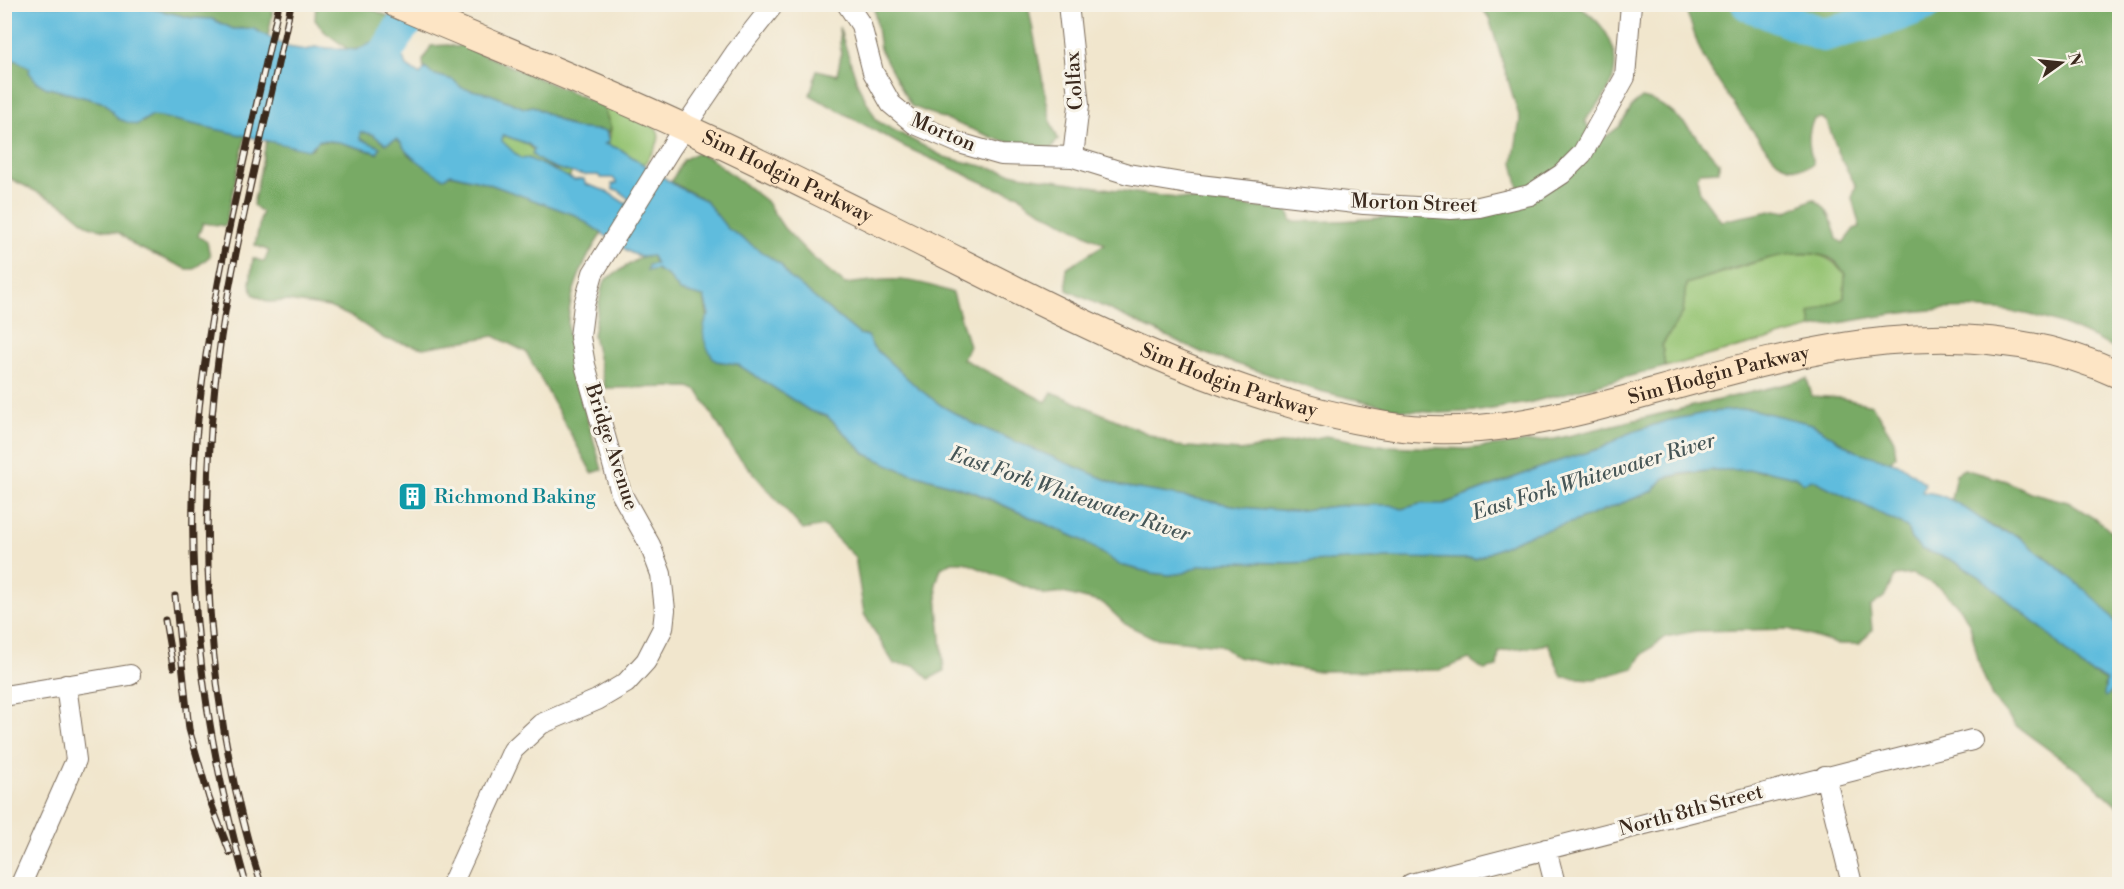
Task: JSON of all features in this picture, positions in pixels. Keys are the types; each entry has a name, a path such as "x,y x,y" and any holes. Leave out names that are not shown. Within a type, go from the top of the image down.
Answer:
{"street":[{"name":"Sim Hodgin Parkway","path":"396,4 475,38 678,136 1178,363 1269,397 1383,425 1443,431 1508,427 1577,412 1802,352 1907,337 1959,338 2012,343 2073,356 2120,375"},
{"name":"Bridge Avenue","path":"452,885 513,750 530,730 597,700 626,683 645,662 663,627 665,610 661,574 621,492 583,354 580,337 584,305 593,273 678,136 736,52 774,4"},
{"name":"Morton","path":"848,4 861,26 873,72 882,91 901,115 915,124 959,143 1000,155 1073,157"},
{"name":"Colfax","path":"1068,4 1079,105 1073,157"},
{"name":"Morton Street","path":"1073,157 1128,174 1182,183 1364,204 1451,209 1479,207 1517,200 1540,189 1573,165 1609,110 1625,77 1631,4"},
{"path":"4,696 130,675"},
{"path":"21,885 76,760 66,686"},
{"name":"North 8th Street","path":"1411,885 1825,776 1972,740"},
{"path":"1825,776 1852,885"},
{"path":"1546,849 1555,885"}],"green space":[{"path":"274,4 268,37 249,28 233,29 212,19 192,18 135,5"},
{"path":"316,4 362,5 395,19 387,31 375,41 349,50 325,32 315,20"},
{"path":"869,5 1028,5 1051,123 1058,139 1052,148 1002,141 911,106 880,49 874,7"},
{"path":"1480,5 1577,5 1604,30 1610,40 1615,62 1610,87 1585,121 1596,144 1620,126 1632,106 1642,98 1654,101 1675,114 1719,162 1719,171 1700,172 1697,177 1700,193 1721,221 1776,210 1786,212 1813,199 1827,211 1837,239 1843,243 1854,229 1860,227 1852,198 1856,186 1841,159 1827,122 1822,118 1814,119 1811,125 1809,141 1813,164 1798,168 1782,164 1765,147 1714,76 1701,52 1683,5 2119,5 2119,350 2052,321 1993,310 1932,310 1901,313 1812,328 1810,313 1844,298 1845,274 1833,260 1802,253 1761,260 1686,284 1683,313 1662,345 1665,367 1528,403 1480,411 1440,413 1402,410 1320,391 1203,353 1067,290 1066,268 1105,244 1029,205 1019,195 993,187 903,146 810,95 817,70 837,75 841,55 839,27 858,85 877,121 944,157 1020,175 1143,194 1288,211 1292,221 1350,220 1407,215 1521,198 1513,162 1520,119 1489,18"},
{"path":"461,45 603,106 611,128 608,134 606,131 574,128 533,106 524,108 490,94 462,88 453,80 432,74 426,68 424,72 423,60 431,46 456,47"},
{"path":"4,58 15,60 30,68 37,82 45,87 105,103 118,119 143,122 151,116 161,117 246,134 225,226 203,223 198,236 207,242 210,256 194,269 187,269 137,247 119,233 89,226 65,206 5,176"},
{"path":"603,106 656,128 658,142 643,166 620,149 604,144 609,142 611,128"},
{"path":"360,132 372,134 386,144 396,139 403,143 408,154 432,170 484,182 575,215 602,233 579,275 569,310 568,337 575,375 602,470 592,473 526,352 494,336 423,348 385,339 352,317 329,307 287,301 268,302 253,294 250,284 253,258 264,262 269,251 255,245 262,212 253,205 267,139 312,149 317,141 339,142 377,153 374,146 360,139"},
{"path":"503,135 528,144 540,159 554,169 572,171 569,178 528,158 521,159 501,141"},
{"path":"696,153 710,158 766,201 784,228 811,256 845,284 875,280 900,280 937,287 953,293 969,346 963,359 1046,402 1052,392 1176,446 1240,451 1326,436 1386,446 1466,449 1555,439 1807,379 1812,396 1841,398 1872,405 1894,440 1896,456 1889,463 1855,451 1812,424 1750,409 1710,412 1666,421 1627,434 1602,448 1556,462 1443,504 1420,504 1401,509 1391,505 1345,505 1294,511 1250,508 1121,486 974,424 942,406 919,389 872,346 866,335 859,334 788,276 781,265 727,228 705,200 671,182 683,160"},
{"path":"1783,254 1818,255 1838,266 1845,274 1844,299 1810,313 1812,328 1665,367 1662,345 1683,313 1686,284"},
{"path":"652,256 656,269 668,276 680,291 704,297 716,361 737,364 810,411 827,416 866,454 901,470 973,492 1084,541 1120,565 1152,573 1169,575 1184,573 1199,566 1226,562 1289,563 1388,558 1475,559 1531,534 1573,522 1653,491 1664,478 1734,469 1778,472 1807,480 1812,479 1907,527 1911,539 1921,549 1950,559 1979,576 2045,631 2084,669 2106,681 2104,687 2114,690 2119,710 2119,807 2085,776 2015,725 1992,697 1980,667 1970,625 1961,609 1941,588 1913,574 1895,576 1884,597 1870,607 1872,630 1859,644 1836,644 1789,629 1696,631 1665,637 1642,655 1634,668 1594,679 1562,677 1548,643 1499,652 1497,667 1484,670 1469,659 1441,670 1314,671 1265,663 1237,657 1220,645 1154,638 1125,624 1103,603 1063,593 1046,595 964,562 952,562 941,568 936,584 944,671 929,679 914,665 894,664 864,614 855,557 824,526 803,530 734,451 698,391 689,387 605,388 593,335 602,287 606,279 641,257"},
{"path":"1964,469 2006,481 2029,492 2068,502 2100,522 2119,539 2119,630 2104,610 2043,554 2029,547 2019,536 1991,526 1951,500 1956,474"}],"water":[{"name":"East Fork Whitewater River","path":"5,5 135,5 192,18 212,19 233,29 254,29 287,47 307,50 314,47 357,50 371,42 404,59 407,66 420,75 425,68 432,74 453,80 462,88 490,94 524,108 533,106 573,128 606,131 609,142 604,144 620,149 678,187 705,200 727,228 781,265 788,276 859,334 868,336 872,346 919,389 942,406 974,424 1121,486 1250,508 1294,511 1345,505 1391,505 1402,509 1420,504 1444,504 1556,462 1602,448 1627,434 1666,421 1710,412 1750,409 1812,424 1855,451 1901,465 1925,483 1922,492 1949,499 1994,528 2016,536 2091,595 2114,621 2119,631 2121,659 2119,710 2115,704 2114,690 2106,697 2104,695 2106,680 2084,669 2045,631 1979,576 1950,559 1921,549 1911,539 1907,527 1812,479 1804,483 1796,477 1764,470 1713,470 1664,478 1653,491 1573,522 1531,534 1475,559 1388,558 1289,563 1226,562 1199,566 1184,573 1169,575 1120,565 1084,541 974,492 901,470 866,454 827,416 810,411 737,364 716,361 704,339 704,327 709,315 704,297 680,291 668,276 656,269 647,271 648,265 656,264 652,256 641,257 631,253 575,215 484,182 451,174 444,178 412,156 396,139 386,144 372,134 360,132 360,139 380,147 378,153 339,142 320,140 308,150 161,117 151,116 136,125 118,119 105,103 45,87 37,82 29,72 30,68 15,60 5,58","holes":["503,135 528,144 534,149 532,154 537,159 553,167 572,173 613,178 617,183 612,184 613,190 618,190 630,200 626,204 606,191 585,184 584,179 574,180 528,158 521,159 502,141"]}],"waterway":[{"path":"371,78 402,26 428,4"},
{"path":"1748,4 1823,35 1886,19 1925,4"}],"railway":[{"path":"246,884 218,768 207,709 195,589 194,469 199,409 223,256 279,4"},
{"path":"261,884 242,818 227,750 217,682 210,613 207,544 208,475 213,406 228,295 291,4"},
{"path":"175,596 189,729 209,798 230,853"},
{"path":"165,620 173,667"}],"place":[{"name":"Richmond Baking","path":"413,497"}]}
